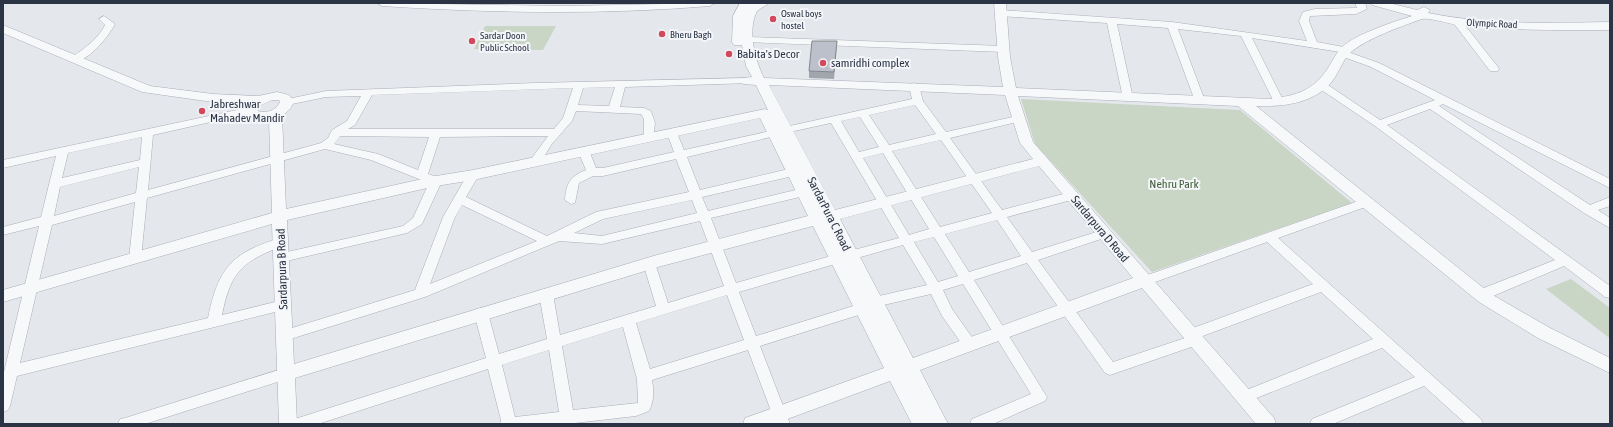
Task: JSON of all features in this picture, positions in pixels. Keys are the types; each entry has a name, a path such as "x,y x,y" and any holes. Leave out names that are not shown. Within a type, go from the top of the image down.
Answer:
{"street":[{"path":"382,3 574,6 710,3"},
{"name":"SardarPura C Road","path":"748,3 743,7 738,18 739,52 844,257 903,368 940,424"},
{"name":"SardarPura C Road","path":"763,3 755,7 748,18 749,54 753,81 765,113 780,131 793,172 804,192 824,217"},
{"path":"1313,45 1304,21 1306,14 1315,12 1356,12 1362,8 1360,3"},
{"name":"Olympic Road","path":"1376,3 1457,22 1609,26"},
{"name":"Olympic Road","path":"1398,3 1422,13 1609,26"},
{"path":"1000,8 1172,25 1245,34 1313,45 1345,52 1375,65 1610,184"},
{"name":"Sardarpura D Road","path":"1000,8 1009,91 1016,119 1027,143 1103,234 1267,424"},
{"path":"287,102 326,94 579,85 753,81 914,86 1128,98 1271,103 1311,93 1321,85 1345,52 1366,38 1417,18 1422,13"},
{"path":"75,59 91,48 105,35 110,24 104,19"},
{"path":"1111,20 1128,98"},
{"path":"1457,22 1494,69"},
{"path":"1172,25 1200,101"},
{"path":"3,29 147,89 213,98 260,100 283,96 287,102"},
{"path":"1245,34 1279,102"},
{"path":"748,40 1004,49"},
{"path":"614,108 621,84"},
{"path":"535,162 568,119 579,85"},
{"path":"1321,85 1379,124 1610,293"},
{"path":"914,86 918,100 1000,214 1065,309 1110,369 1193,338 1322,286"},
{"path":"3,231 140,197 325,145 332,140 336,132 351,122 368,93"},
{"path":"3,164 251,110 255,103 260,100"},
{"path":"571,200 573,181 575,178 592,172 603,172 680,155 918,100"},
{"path":"1379,124 1432,106 1444,100"},
{"path":"251,110 251,113 258,116 275,114 284,108 287,102"},
{"path":"1242,102 1481,295 1544,333 1610,366"},
{"path":"1432,106 1610,224"},
{"path":"571,108 614,108 647,112 650,119 649,138"},
{"path":"3,296 32,289 280,216 436,181 474,175 765,113"},
{"path":"863,113 1040,398 977,424"},
{"name":"Sardarpura B Road","path":"275,114 288,424"},
{"path":"834,119 907,240 947,312 969,343"},
{"path":"856,156 1016,119"},
{"path":"135,259 140,197 148,132"},
{"path":"336,132 372,134 557,132"},
{"path":"422,176 436,133"},
{"path":"672,133 782,419"},
{"path":"325,145 374,157 436,181"},
{"path":"3,406 32,289 63,150"},
{"path":"584,152 592,172"},
{"path":"125,424 481,313 649,263 883,201 1042,161"},
{"path":"56,184 145,162"},
{"path":"284,336 420,293 552,239 600,215 696,195 793,172"},
{"path":"420,293 449,217 474,175"},
{"path":"214,322 220,292 230,272 248,255 257,250 281,250 407,229 420,216 436,181"},
{"path":"460,199 552,239 602,240 804,192"},
{"path":"298,424 493,361 732,288 1000,214 1071,196"},
{"path":"1588,210 1610,201"},
{"path":"752,424 782,419 903,368 969,343 1269,238 1367,202"},
{"path":"644,377 869,305 935,288 1029,256 1103,234"},
{"path":"1269,238 1474,424"},
{"path":"1481,295 1562,262"},
{"path":"649,263 664,309"},
{"path":"546,294 567,417"},
{"path":"12,371 283,305"},
{"path":"481,313 509,424 641,409 646,405 647,401 644,377 628,320"},
{"path":"1244,397 1384,341"},
{"name":"SardarPura C Road","path":"903,368 921,424"},
{"path":"1317,424 1426,379"}],"green space":[{"path":"485,26 556,26 543,50 474,49"},
{"name":"Nehru Park","path":"1021,99 1240,110 1352,203 1152,272 1035,144"},
{"path":"1571,279 1610,308 1610,336 1608,337 1546,289"}],"building":[{"name":"samridhi complex","path":"812,41 837,41 834,72 809,71"}],"place":[{"name":"Oswal boys hostel","path":"773,19"},
{"name":"Bheru Bagh","path":"662,34"},
{"name":"Sardar Doon Public School","path":"472,41"},
{"name":"Babita's Decor","path":"729,54"},
{"name":"samridhi complex","path":"823,63"},
{"name":"Jabreshwar Mahadev Mandir","path":"202,111"}]}
